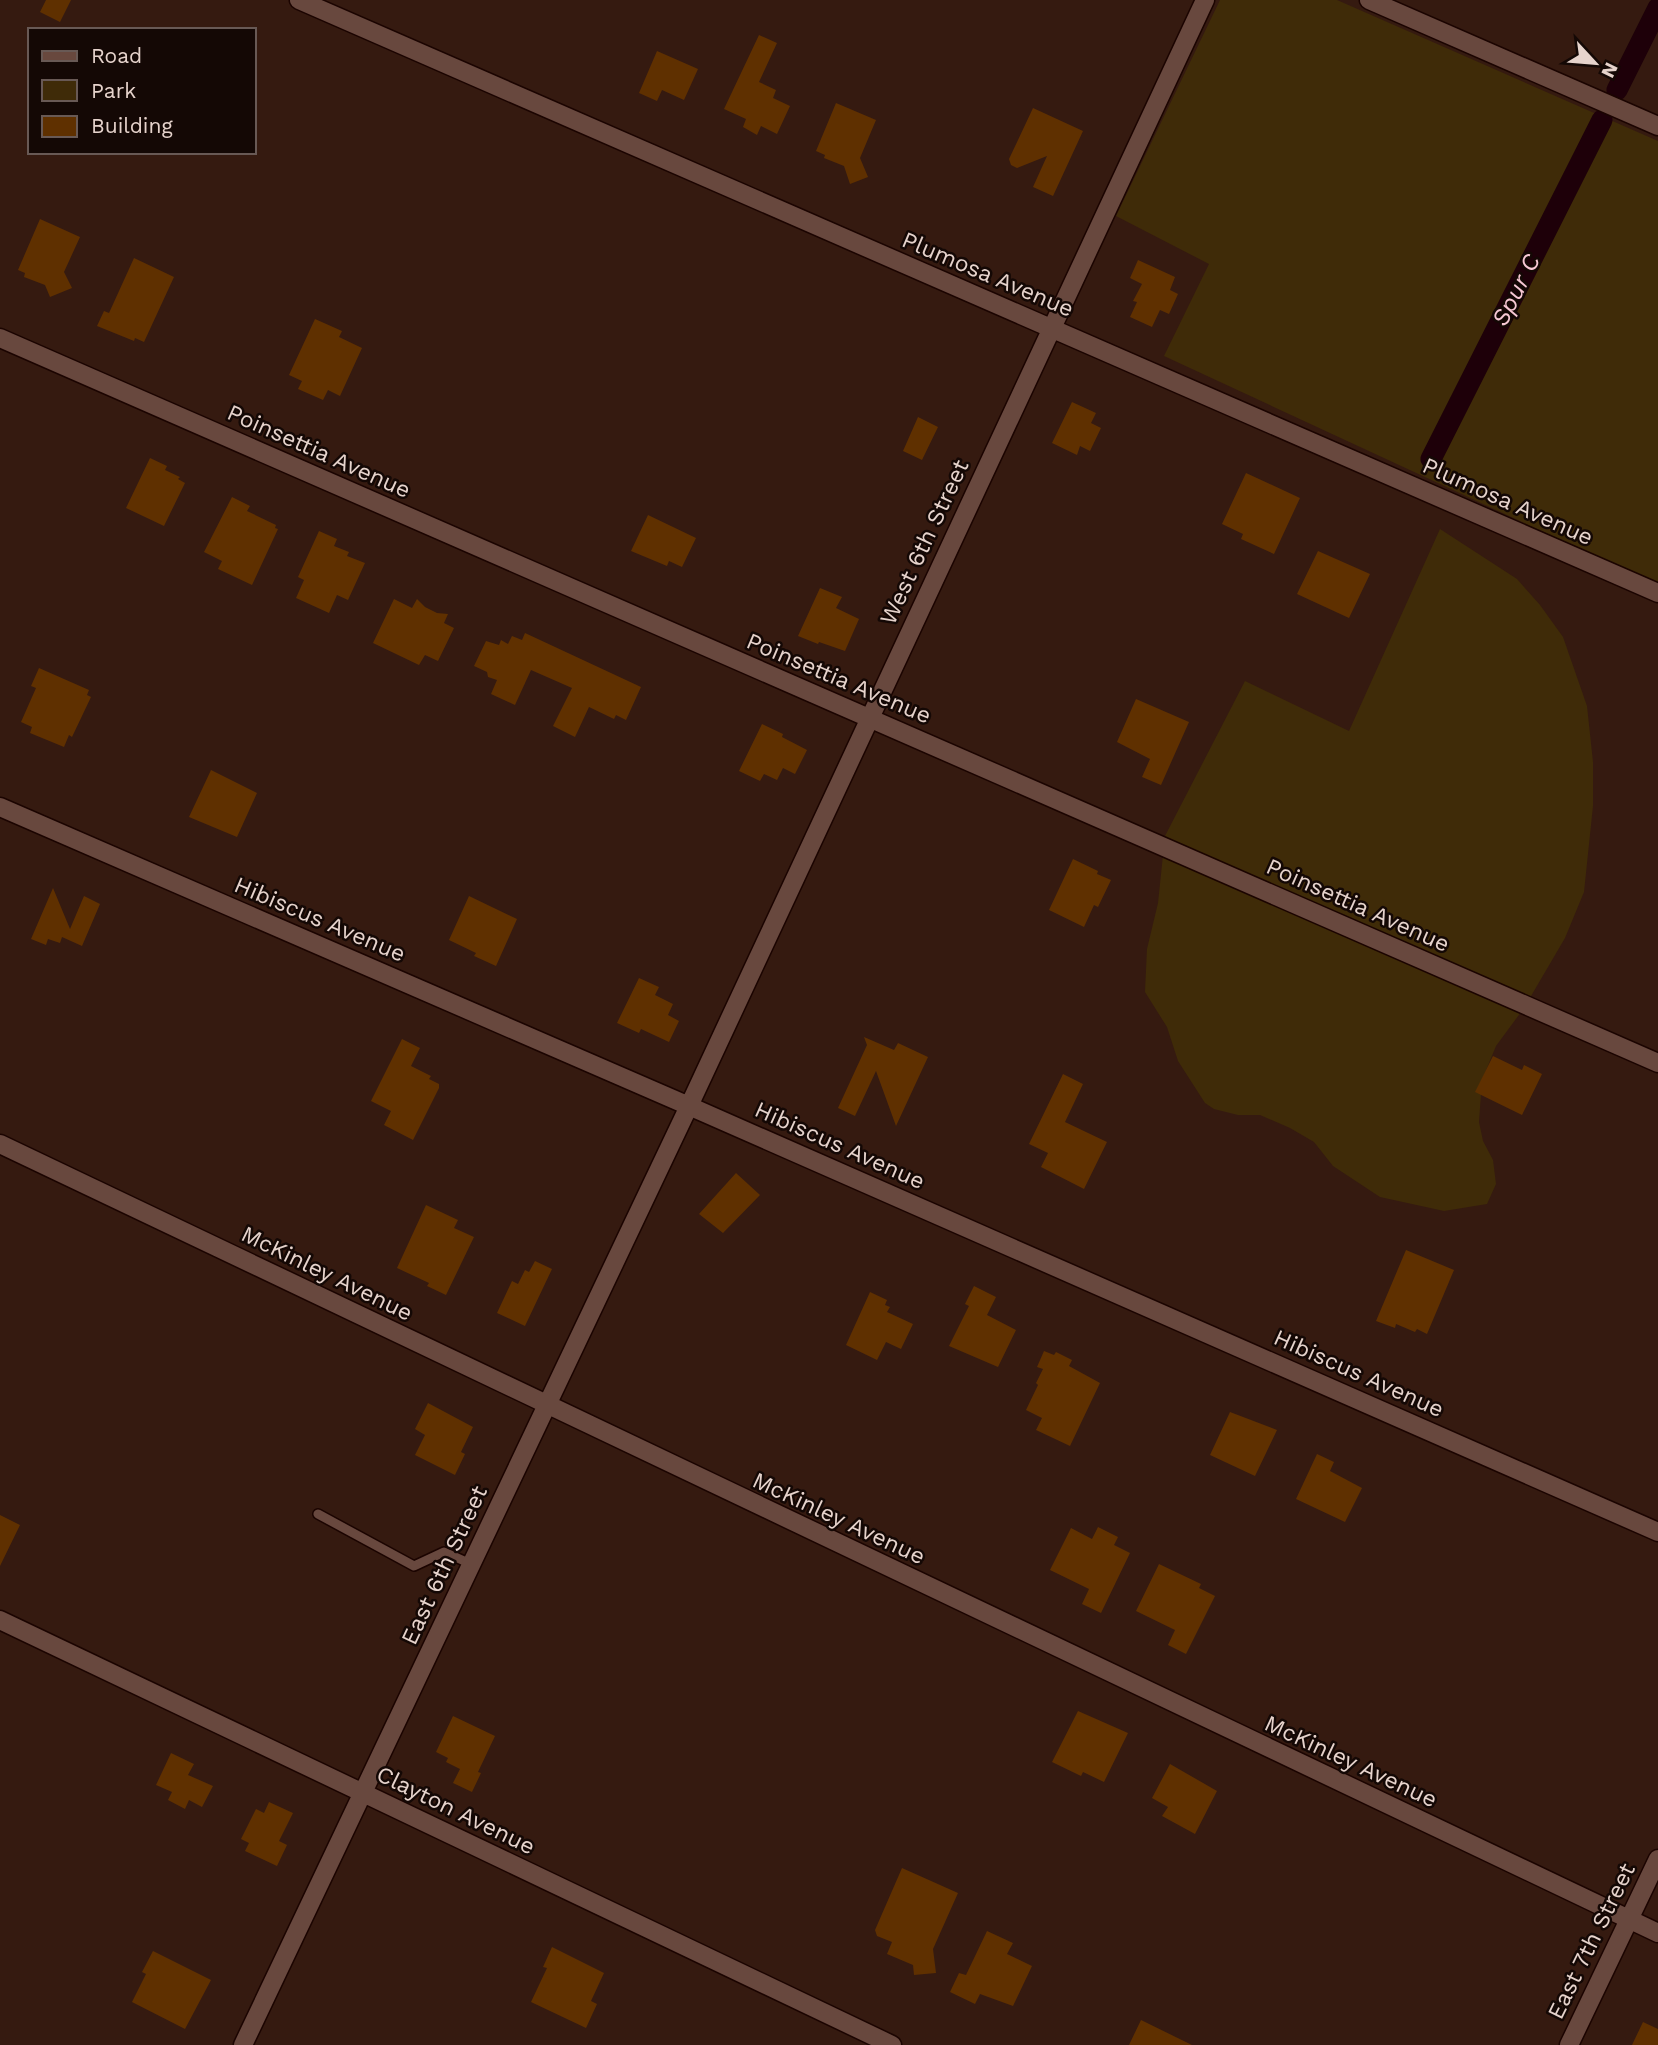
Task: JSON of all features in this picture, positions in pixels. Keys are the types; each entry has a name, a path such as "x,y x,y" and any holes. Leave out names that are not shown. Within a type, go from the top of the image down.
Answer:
{"street":[{"name":"Plumosa Avenue","path":"299,0 1658,593"},
{"name":"West 6th Street","path":"689,1106 1205,0"},
{"path":"1369,0 1658,126"},
{"name":"Poinsettia Avenue","path":"0,338 1658,1063"},
{"name":"Hibiscus Avenue","path":"0,807 1658,1532"},
{"name":"East 6th Street","path":"243,2045 689,1106"},
{"name":"McKinley Avenue","path":"0,1144 1658,1933"},
{"name":"Clayton Avenue","path":"0,1620 892,2045"},
{"name":"East 7th Street","path":"1569,2045 1658,1859"}],"lane":[{"path":"318,1514 414,1566 444,1552 471,1564"}],"green space":[{"path":"1220,0 1337,0 1658,141 1658,585 1164,356 1209,264 1116,216"},
{"path":"1440,529 1517,579 1563,637 1587,706 1593,762 1593,806 1584,892 1565,938 1524,1008 1496,1046 1482,1080 1479,1122 1483,1141 1493,1160 1496,1184 1487,1204 1444,1211 1380,1197 1333,1166 1314,1142 1290,1128 1260,1115 1238,1115 1214,1109 1205,1103 1178,1061 1167,1027 1145,992 1147,949 1158,903 1165,836 1245,681 1349,731"}],"building":[{"path":"46,0 71,0 60,22 40,12"},
{"path":"759,35 777,43 759,82 776,90 773,98 790,106 777,134 761,126 757,135 743,127 746,119 724,109"},
{"path":"657,51 698,69 684,100 662,90 657,101 639,93"},
{"path":"836,103 876,120 860,158 868,177 850,184 844,166 824,158 825,155 816,151"},
{"path":"1033,108 1083,131 1053,196 1033,187 1047,156 1017,168 1011,165 1009,159"},
{"path":"40,219 80,237 64,272 72,288 50,297 45,285 24,277 25,273 18,270"},
{"path":"134,258 174,277 144,342 135,338 134,341 97,326 104,311 109,313"},
{"path":"1138,260 1175,277 1170,290 1178,294 1169,314 1160,310 1152,327 1130,317 1137,302 1133,301 1142,284 1130,278"},
{"path":"315,319 342,331 339,337 362,348 340,396 328,390 323,400 298,389 302,381 289,375"},
{"path":"1072,402 1096,413 1091,423 1101,428 1090,451 1080,446 1077,455 1052,443"},
{"path":"918,417 938,427 922,460 903,451"},
{"path":"150,458 167,466 165,470 180,477 178,479 185,483 164,526 126,508"},
{"path":"1246,473 1300,498 1274,554 1241,539 1243,534 1222,524"},
{"path":"232,497 250,506 247,511 276,525 275,528 278,529 252,585 218,569 222,561 204,552"},
{"path":"648,515 696,538 682,567 669,561 667,566 631,551"},
{"path":"319,531 337,539 334,546 349,552 347,556 365,563 348,600 337,595 329,613 296,598 304,580 298,577"},
{"path":"1318,551 1370,574 1349,618 1297,594"},
{"path":"820,588 842,597 836,608 859,619 845,651 798,636"},
{"path":"394,599 412,608 417,599 437,613 448,614 444,623 454,628 438,661 425,655 419,665 373,643"},
{"path":"525,633 641,687 626,720 616,715 614,719 589,707 575,737 553,726 572,688 531,670 515,705 491,694 497,680 488,677 487,672 474,666 486,641 499,645 501,640 508,644 512,636 522,640"},
{"path":"39,668 89,690 87,695 91,697 72,737 69,735 64,747 30,733 32,727 21,722 36,688 31,686"},
{"path":"1136,699 1189,722 1161,785 1142,777 1150,759 1117,742"},
{"path":"762,724 807,750 795,774 783,768 777,780 764,774 760,781 739,771"},
{"path":"211,770 257,793 237,837 189,817"},
{"path":"1073,859 1111,880 1098,907 1094,905 1084,927 1049,910"},
{"path":"53,888 70,929 84,896 100,904 82,946 62,937 60,943 48,939 46,945 31,939"},
{"path":"469,896 517,919 496,966 449,940"},
{"path":"639,978 659,987 655,995 673,1004 668,1015 679,1021 669,1042 641,1029 639,1033 617,1023"},
{"path":"864,1037 894,1050 898,1043 928,1057 896,1126 876,1071 855,1116 838,1108 867,1045"},
{"path":"402,1039 420,1048 411,1066 431,1076 429,1079 439,1084 413,1140 384,1125 391,1111 371,1101"},
{"path":"1493,1056 1522,1070 1524,1065 1542,1074 1522,1115 1475,1092"},
{"path":"1063,1074 1083,1084 1065,1122 1107,1142 1084,1189 1041,1167 1048,1153 1029,1144"},
{"path":"736,1173 760,1195 723,1233 699,1214"},
{"path":"426,1205 458,1220 454,1228 474,1237 446,1295 427,1286 429,1283 397,1268"},
{"path":"1406,1250 1454,1270 1427,1334 1417,1329 1415,1332 1396,1324 1395,1328 1376,1321"},
{"path":"535,1261 552,1269 525,1326 497,1313 512,1281 518,1284 525,1270 529,1272"},
{"path":"974,1286 996,1297 987,1315 1016,1330 998,1367 949,1346 969,1306 965,1304"},
{"path":"870,1292 887,1300 885,1305 890,1307 887,1312 913,1324 901,1349 886,1342 877,1360 846,1345"},
{"path":"1044,1351 1054,1355 1056,1352 1072,1360 1069,1366 1100,1383 1070,1446 1036,1430 1042,1418 1026,1410 1043,1369 1037,1367"},
{"path":"428,1403 473,1427 461,1452 465,1454 455,1475 415,1455 425,1435 415,1429"},
{"path":"1230,1412 1277,1430 1255,1476 1210,1455"},
{"path":"1317,1454 1334,1462 1330,1471 1362,1488 1345,1522 1296,1499"},
{"path":"0,1515 20,1525 0,1566"},
{"path":"1098,1527 1118,1537 1114,1545 1130,1553 1101,1613 1082,1604 1089,1589 1050,1570 1071,1528 1092,1539"},
{"path":"1159,1564 1201,1584 1199,1588 1215,1596 1186,1654 1168,1645 1175,1630 1136,1611"},
{"path":"1078,1711 1128,1733 1104,1782 1083,1772 1081,1776 1052,1762"},
{"path":"453,1716 495,1736 472,1792 453,1783 460,1769 446,1762 448,1758 436,1752"},
{"path":"171,1753 194,1764 188,1775 213,1786 202,1807 189,1800 185,1809 168,1800 172,1792 156,1785"},
{"path":"1170,1764 1217,1791 1195,1834 1162,1816 1168,1807 1152,1798"},
{"path":"269,1802 293,1813 279,1841 287,1845 277,1866 245,1851 249,1843 241,1839 256,1809 264,1813"},
{"path":"902,1868 958,1893 933,1949 936,1973 914,1975 913,1965 887,1954 892,1942 877,1936 875,1930"},
{"path":"987,1931 1013,1943 1007,1954 1032,1966 1013,2006 980,1994 975,2004 950,1992 959,1973 966,1975"},
{"path":"552,1947 604,1973 591,2001 597,2004 586,2028 531,2002 547,1968 543,1967"},
{"path":"153,1951 211,1980 185,2029 132,2002 146,1974 142,1972"},
{"path":"1141,2020 1192,2045 1129,2045"},
{"path":"1643,2022 1658,2029 1658,2045 1632,2045"}],"waterway":[{"name":"Spur C","path":"1617,90 1658,8"},
{"name":"Spur C","path":"1431,459 1602,120"}]}
